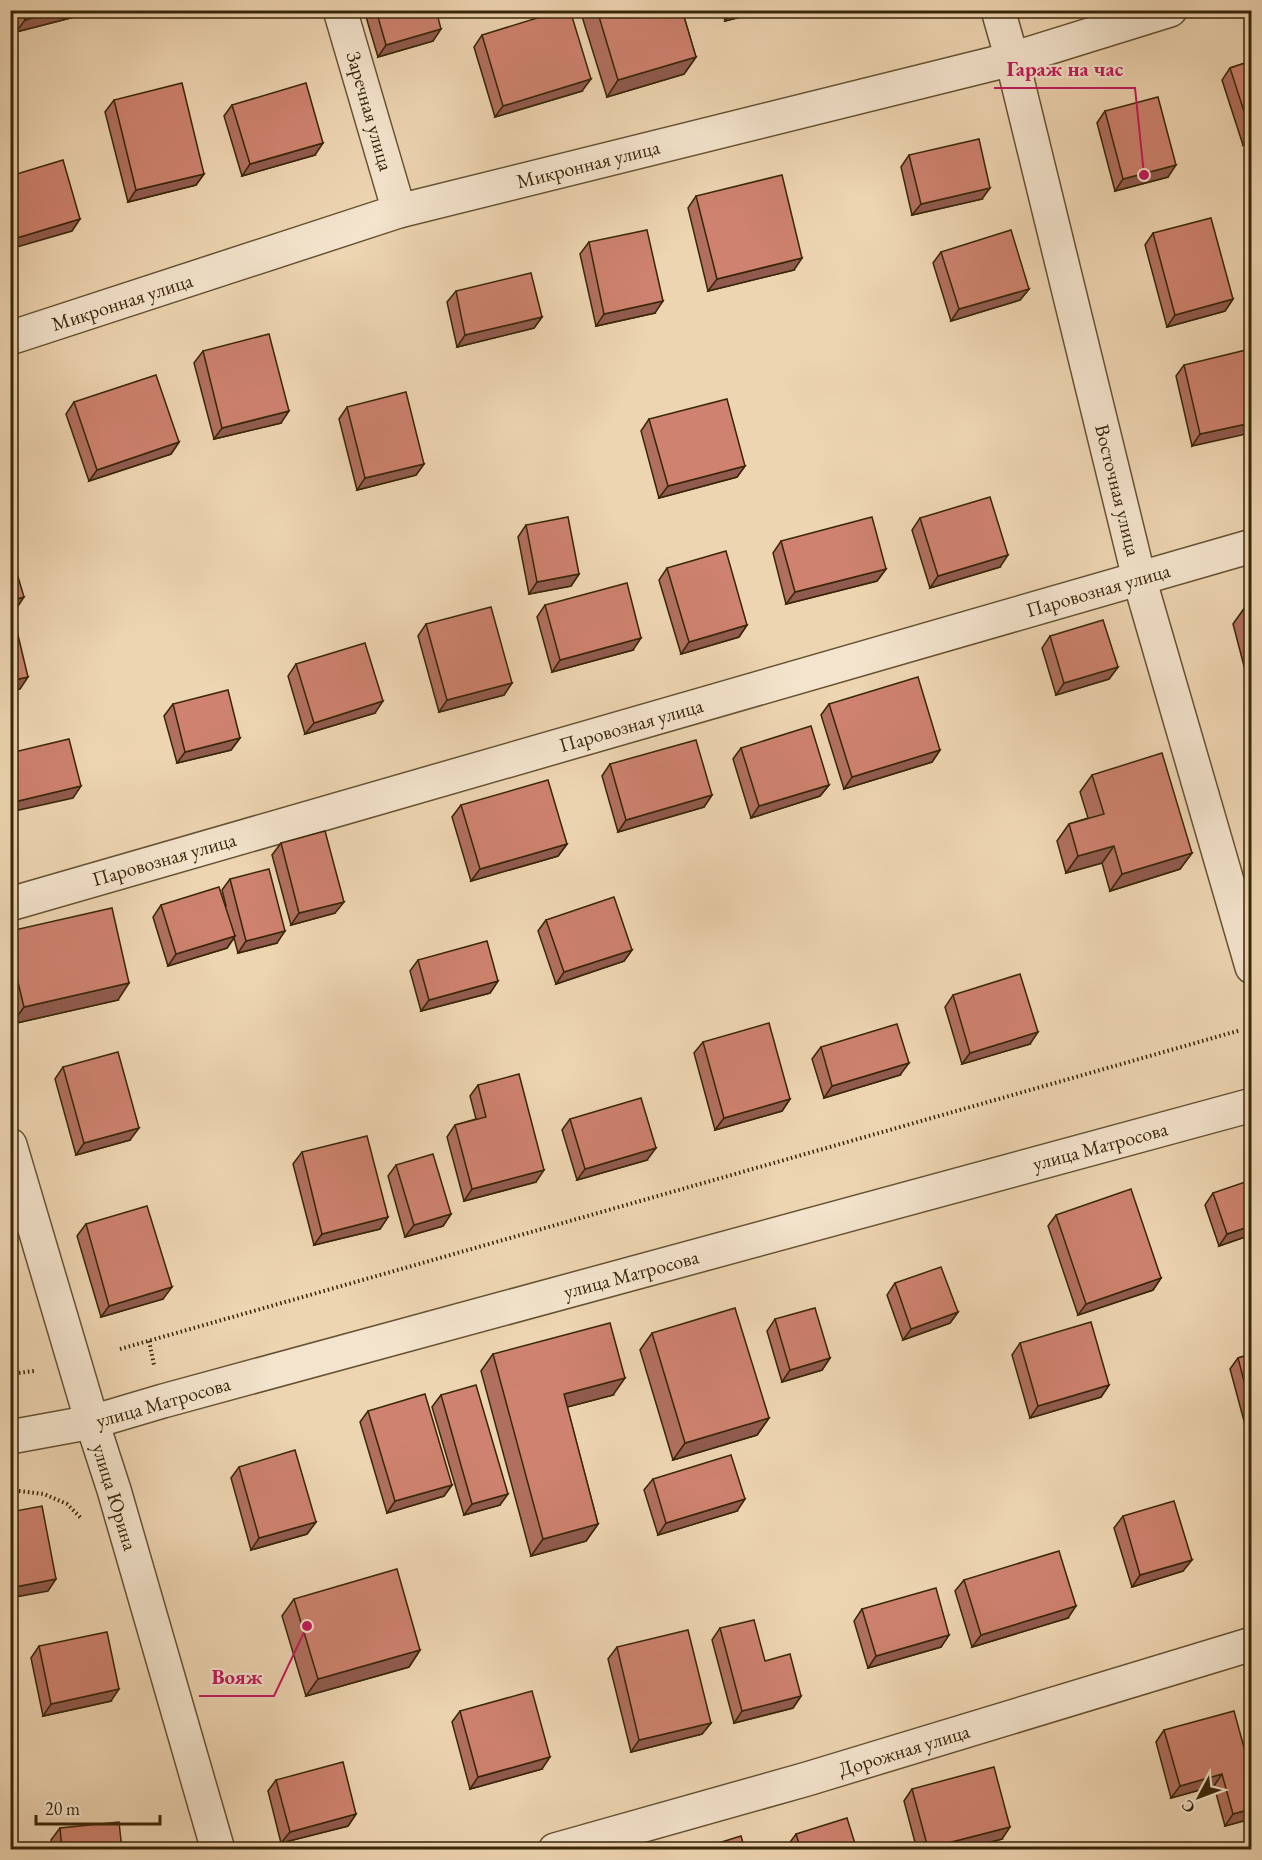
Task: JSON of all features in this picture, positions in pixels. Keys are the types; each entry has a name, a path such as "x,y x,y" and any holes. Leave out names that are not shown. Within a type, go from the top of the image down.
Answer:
{"street":[{"name":"Заречная улица","path":"340,10 399,211"},
{"name":"Восточная улица","path":"998,10 1139,578 1251,967"},
{"name":"Микронная улица","path":"10,338 399,211 1012,59 1170,10"},
{"name":"Паровозная улица","path":"10,904 1251,546"},
{"name":"улица Матросова","path":"10,1437 92,1422 1251,1105"},
{"name":"улица Юрина","path":"10,1145 114,1490 218,1850"},
{"name":"Дорожная улица","path":"555,1850 807,1779 1251,1644"}],"path":[{"path":"120,1349 1241,1030"},
{"path":"149,1341 155,1365"},
{"path":"10,1374 34,1371"}],"building":[{"path":"22,10 61,10 25,20"},
{"path":"376,10 436,10 441,29 386,45"},
{"path":"563,10 570,10 591,79 503,106 482,35"},
{"path":"597,10 682,10 696,57 618,80"},
{"path":"1251,61 1251,133 1230,68"},
{"path":"182,83 204,174 136,190 114,100"},
{"path":"306,83 323,143 250,164 232,105"},
{"path":"1158,97 1176,165 1123,179 1105,111"},
{"path":"979,139 990,188 921,204 909,155"},
{"path":"63,160 80,219 10,240 10,176"},
{"path":"782,175 802,258 717,279 696,196"},
{"path":"1211,218 1233,299 1175,315 1153,233"},
{"path":"647,230 663,301 604,314 589,242"},
{"path":"1011,230 1029,289 959,309 941,252"},
{"path":"531,273 542,317 465,335 456,291"},
{"path":"269,334 289,411 222,428 203,351"},
{"path":"1246,350 1251,372 1251,423 1200,434 1184,365"},
{"path":"156,375 179,442 97,470 74,402"},
{"path":"406,392 424,464 365,478 347,407"},
{"path":"727,399 745,466 668,486 649,419"},
{"path":"990,497 1008,555 938,576 920,518"},
{"path":"568,517 579,574 537,582 526,525"},
{"path":"872,517 886,569 795,592 781,541"},
{"path":"10,550 24,597 10,601"},
{"path":"726,551 747,625 689,642 667,568"},
{"path":"627,583 641,638 560,660 545,605"},
{"path":"491,607 512,683 447,700 426,624"},
{"path":"1103,620 1118,667 1064,683 1050,636"},
{"path":"16,627 28,677 10,681 10,628"},
{"path":"365,643 383,701 314,723 296,664"},
{"path":"918,677 940,750 852,777 829,704"},
{"path":"228,690 240,738 185,752 173,704"},
{"path":"811,726 829,785 759,806 741,748"},
{"path":"69,739 81,786 10,803 10,753"},
{"path":"696,740 712,795 626,820 610,764"},
{"path":"1162,753 1192,853 1122,874 1114,846 1078,856 1069,824 1104,814 1092,775"},
{"path":"548,780 567,844 480,869 461,805"},
{"path":"325,831 344,902 299,913 281,843"},
{"path":"269,869 285,931 246,941 230,879"},
{"path":"219,887 235,936 176,954 161,905"},
{"path":"614,897 632,950 564,972 546,920"},
{"path":"112,908 129,983 24,1007 10,950 10,931"},
{"path":"487,941 498,981 429,1000 418,960"},
{"path":"1020,974 1038,1032 970,1053 953,995"},
{"path":"769,1023 790,1099 724,1118 703,1042"},
{"path":"897,1024 909,1063 832,1086 821,1047"},
{"path":"118,1052 139,1128 84,1143 63,1067"},
{"path":"519,1074 544,1170 472,1189 455,1125 486,1117 478,1085"},
{"path":"641,1098 656,1148 585,1169 570,1119"},
{"path":"367,1136 388,1217 322,1234 302,1152"},
{"path":"433,1154 451,1214 414,1225 396,1165"},
{"path":"1251,1180 1251,1226 1227,1234 1213,1193"},
{"path":"1131,1189 1161,1278 1086,1304 1056,1215"},
{"path":"147,1206 172,1287 109,1306 86,1224"},
{"path":"941,1267 958,1312 911,1329 895,1283"},
{"path":"735,1308 769,1418 685,1443 652,1333"},
{"path":"815,1308 830,1358 790,1370 775,1319"},
{"path":"1091,1322 1109,1385 1038,1406 1020,1343"},
{"path":"610,1323 625,1378 564,1394 598,1524 543,1539 493,1354"},
{"path":"1251,1354 1251,1408 1238,1358"},
{"path":"476,1385 508,1494 472,1504 441,1395"},
{"path":"425,1394 452,1485 395,1501 368,1411"},
{"path":"295,1450 316,1522 259,1538 239,1467"},
{"path":"731,1455 745,1499 666,1523 653,1479"},
{"path":"1174,1501 1192,1560 1140,1575 1123,1516"},
{"path":"42,1506 56,1579 10,1588 10,1512"},
{"path":"1059,1551 1076,1606 981,1635 964,1580"},
{"path":"397,1569 420,1650 318,1679 294,1599"},
{"path":"936,1588 949,1635 876,1656 862,1609"},
{"path":"754,1620 765,1661 790,1654 801,1696 742,1711 720,1628"},
{"path":"688,1630 711,1723 639,1740 617,1647"},
{"path":"107,1632 119,1689 51,1704 39,1646"},
{"path":"532,1691 550,1757 478,1777 460,1711"},
{"path":"1234,1711 1251,1773 1251,1809 1233,1814 1222,1774 1180,1786 1164,1730"},
{"path":"343,1762 356,1814 290,1832 276,1780"},
{"path":"994,1767 1010,1827 928,1848 912,1789"},
{"path":"847,1818 857,1850 801,1850 796,1834"},
{"path":"119,1822 122,1850 62,1850 60,1828"},
{"path":"741,1836 745,1850 696,1850"},
{"path":"1084,1846 1086,1850 1074,1850"}],"place":[{"name":"Гараж на час","path":"1144,175"},
{"name":"Вояж","path":"307,1626"}]}
